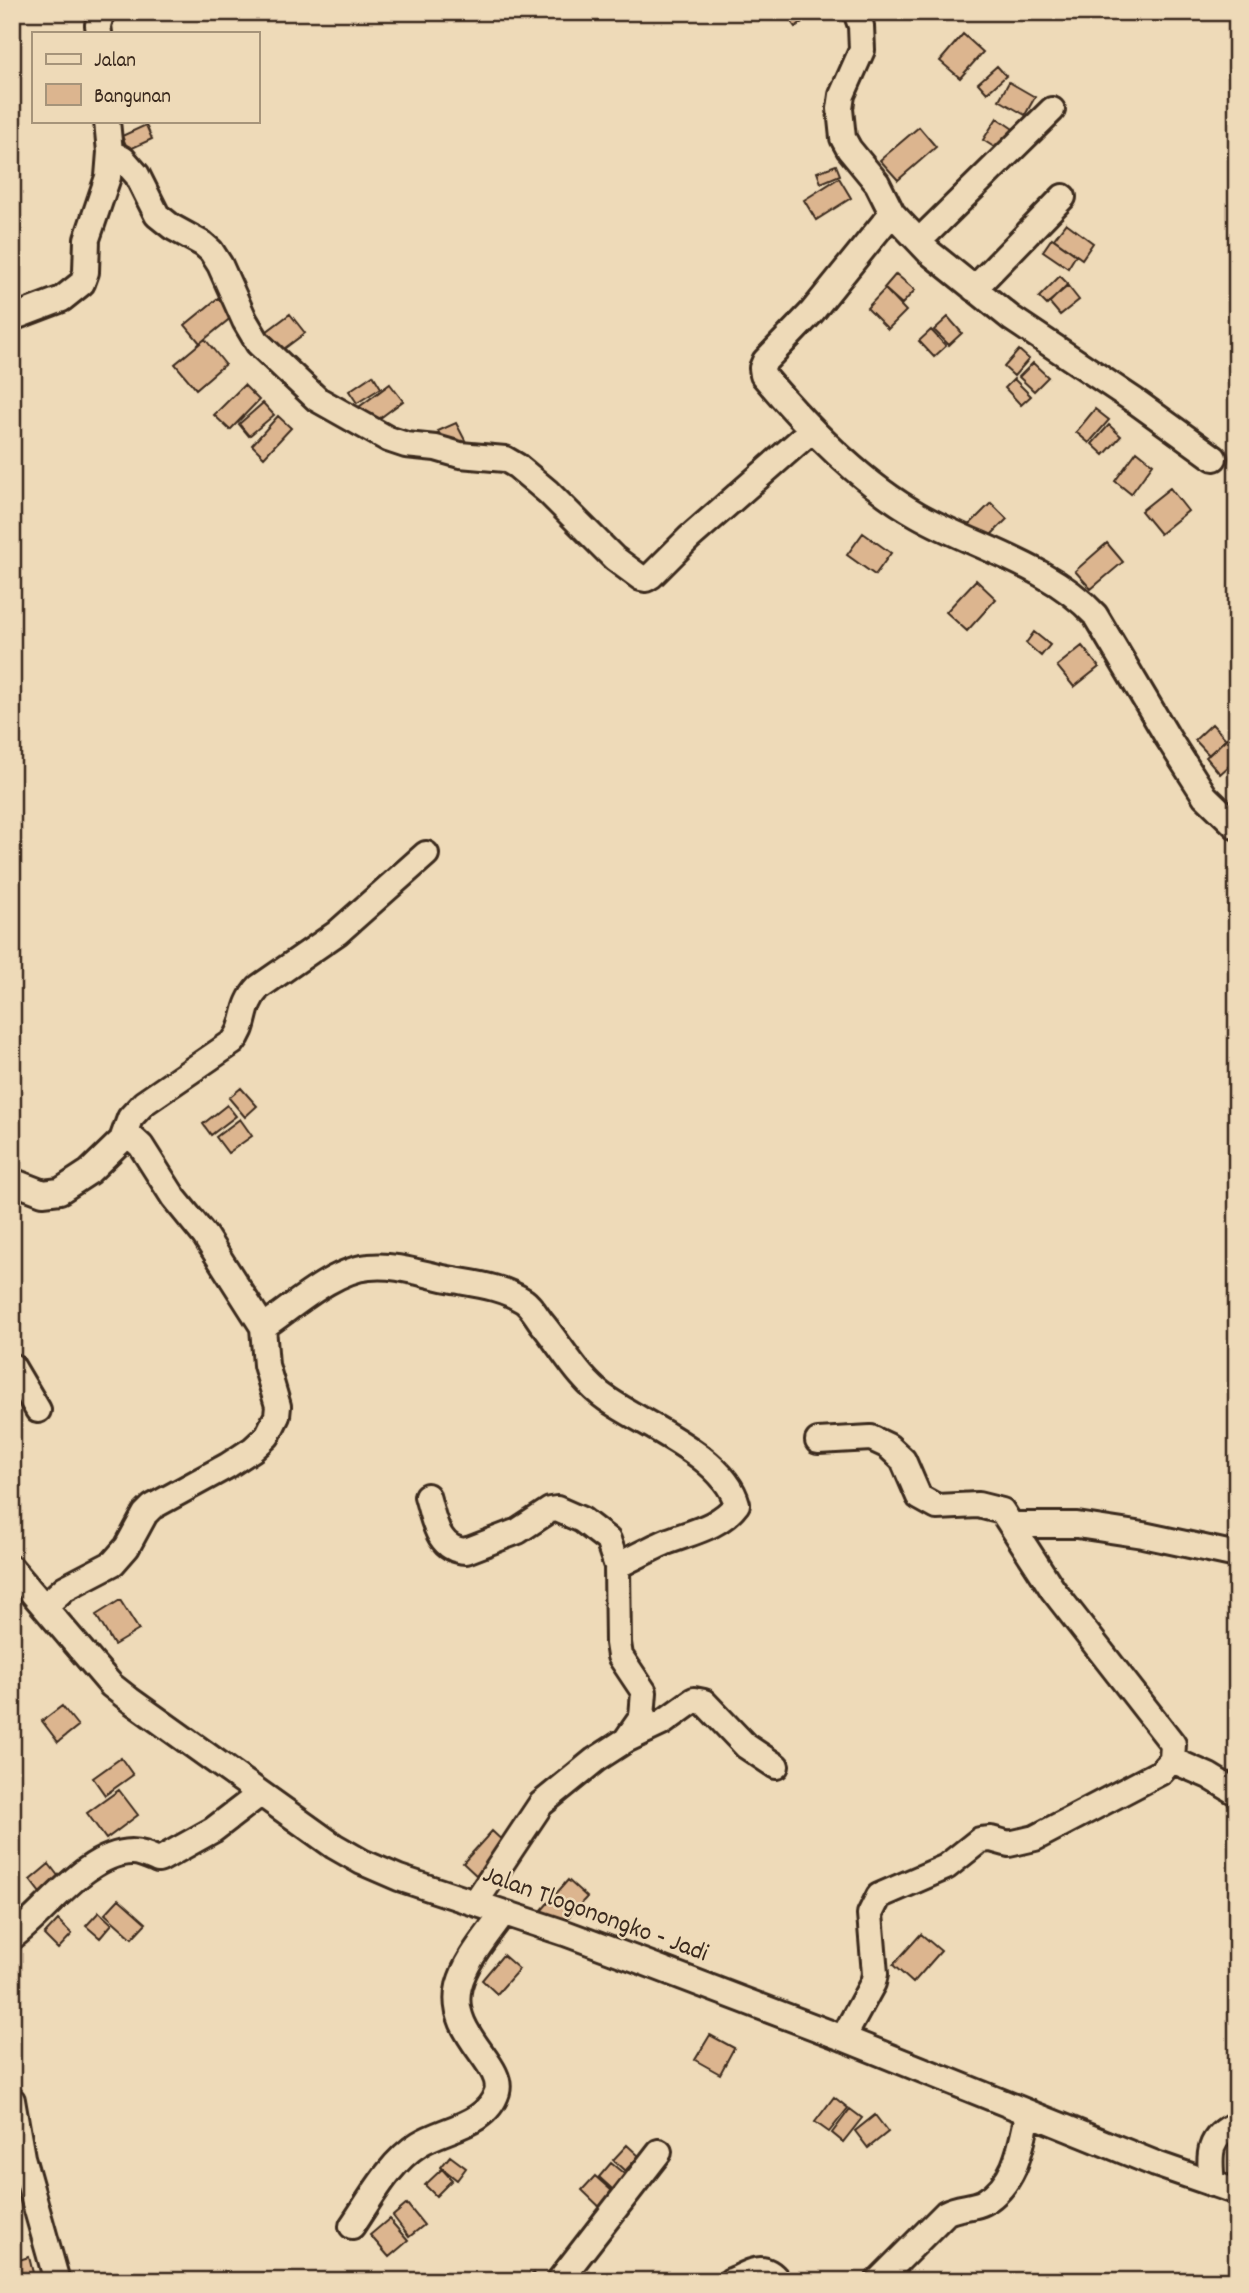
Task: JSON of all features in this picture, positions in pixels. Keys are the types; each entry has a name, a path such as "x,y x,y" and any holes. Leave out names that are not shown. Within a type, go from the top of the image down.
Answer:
{"street":[{"path":"99,32 102,12"},
{"path":"864,17 862,50 842,95 840,108 843,138 877,183 892,213 919,241 1011,318 1138,403 1214,458"},
{"path":"919,241 1052,110"},
{"path":"12,318 62,299 82,283 86,272 87,239 108,177 110,152 107,122"},
{"path":"110,152 123,159 137,175 157,215 211,251 258,343 317,398 388,439 481,458 505,459 538,484 614,558 641,578 651,576 689,538 812,430"},
{"path":"974,289 1063,197"},
{"path":"892,213 812,312 765,361 763,375 812,430 898,503 1050,579 1080,599 1095,615 1205,796 1237,827"},
{"path":"12,1181 43,1193 60,1191 89,1172 121,1140 134,1112 233,1042 239,1035 250,996 259,987 337,933 426,854"},
{"path":"45,1606 65,1588 113,1563 127,1547 145,1514 152,1507 253,1449 267,1436 277,1416 278,1406 266,1366 263,1327 205,1236 174,1198 141,1146 126,1132"},
{"path":"263,1327 340,1275 369,1267 412,1269 490,1286 525,1302 576,1368 605,1398 675,1439 709,1465 734,1490 737,1503 729,1515 708,1527 666,1542 617,1566"},
{"path":"12,1366 38,1410"},
{"path":"818,1441 870,1438 888,1446 903,1460 919,1497 937,1507 978,1505 1002,1511 1053,1590 1173,1744 1172,1760 1161,1772 1035,1838 1009,1844 980,1839 946,1867 879,1896 870,1914 875,1974 873,1983 844,2038"},
{"path":"427,1496 436,1530 446,1544 457,1551 466,1551 519,1531 550,1510 557,1509 582,1520 608,1540 617,1566 620,1656 643,1692 644,1703 642,1717 626,1740"},
{"path":"1011,1525 1077,1525 1143,1535 1237,1555"},
{"name":"Jalan Tlogonongko - Jadi","path":"12,1569 111,1685 260,1794 334,1846 362,1862 399,1878 577,1938 844,2038 1028,2114 1237,2192"},
{"path":"475,1903 541,1804 595,1760 699,1700 712,1708 746,1746 776,1766"},
{"path":"1172,1760 1209,1776 1237,1793"},
{"path":"12,1937 38,1916 68,1883 97,1864 119,1854 132,1852 144,1853 158,1860 213,1830 260,1794"},
{"path":"352,2226 401,2158 436,2134 465,2125 474,2119 491,2103 497,2092 495,2074 458,2014 457,1998 469,1963 503,1913"},
{"path":"12,2101 17,2159 57,2281"},
{"path":"878,2281 946,2213 952,2209 984,2202 995,2192 1015,2168 1028,2114"},
{"path":"1212,2184 1210,2158 1213,2143 1222,2130 1237,2124"},
{"path":"559,2281 659,2152"},
{"path":"731,2281 762,2269 771,2271 778,2281"}],"building":[{"path":"784,12 816,12 795,27"},
{"path":"963,34 983,52 960,78 940,61"},
{"path":"997,66 1006,76 987,93 978,83"},
{"path":"1009,82 1035,97 1025,115 999,100"},
{"path":"997,118 1019,133 1005,154 983,140"},
{"path":"146,125 152,139 128,150 122,136"},
{"path":"919,127 936,147 898,180 880,160"},
{"path":"836,165 840,175 821,183 817,172"},
{"path":"839,178 851,198 816,220 804,200"},
{"path":"1066,223 1093,243 1082,259 1054,239"},
{"path":"1052,238 1076,255 1068,268 1043,251"},
{"path":"896,274 915,290 902,304 884,288"},
{"path":"1060,276 1068,284 1047,305 1039,297"},
{"path":"1068,286 1079,300 1060,315 1049,302"},
{"path":"885,289 906,311 888,329 867,308"},
{"path":"218,298 233,316 200,343 185,325"},
{"path":"290,314 305,333 281,351 266,332"},
{"path":"948,317 962,333 949,345 934,330"},
{"path":"931,330 946,346 934,357 919,341"},
{"path":"205,339 225,364 196,389 175,364"},
{"path":"1019,350 1029,359 1014,376 1004,367"},
{"path":"1033,363 1048,377 1034,391 1019,377"},
{"path":"373,375 381,388 357,403 349,391"},
{"path":"1014,379 1031,396 1021,405 1005,388"},
{"path":"390,384 403,401 372,424 359,407"},
{"path":"244,385 259,400 230,430 214,415"},
{"path":"263,403 274,415 249,436 239,424"},
{"path":"1095,409 1109,420 1089,443 1076,432"},
{"path":"278,416 291,428 264,457 252,445"},
{"path":"456,423 468,446 450,455 438,431"},
{"path":"1109,425 1121,436 1104,455 1092,444"},
{"path":"1137,451 1153,464 1131,494 1115,481"},
{"path":"1170,488 1188,511 1160,534 1141,511"},
{"path":"991,503 1007,519 983,543 967,527"},
{"path":"863,533 891,553 875,575 847,555"},
{"path":"1107,543 1123,562 1091,589 1075,571"},
{"path":"976,580 996,599 967,631 946,612"},
{"path":"1034,632 1050,645 1041,656 1026,643"},
{"path":"1082,646 1099,667 1074,687 1057,666"},
{"path":"1212,724 1226,739 1209,755 1195,740"},
{"path":"1234,732 1237,735 1237,759 1220,774 1206,757"},
{"path":"241,1088 257,1106 245,1117 229,1098"},
{"path":"227,1105 236,1116 211,1135 203,1124"},
{"path":"240,1119 252,1136 228,1153 216,1137"},
{"path":"120,1600 139,1630 114,1645 96,1615"},
{"path":"62,1706 78,1726 58,1742 42,1721"},
{"path":"121,1758 133,1775 105,1795 93,1778"},
{"path":"119,1790 138,1815 106,1839 87,1813"},
{"path":"492,1831 507,1845 478,1877 463,1863"},
{"path":"49,1864 59,1877 40,1893 30,1880"},
{"path":"568,1880 587,1897 559,1927 541,1911"},
{"path":"119,1899 146,1923 132,1938 105,1914"},
{"path":"99,1912 112,1924 100,1938 86,1926"},
{"path":"58,1920 72,1934 58,1949 44,1935"},
{"path":"921,1934 941,1951 913,1983 893,1965"},
{"path":"503,1955 519,1969 497,1994 482,1980"},
{"path":"710,2035 734,2048 720,2074 695,2060"},
{"path":"834,2097 848,2108 829,2132 815,2122"},
{"path":"850,2109 862,2118 843,2142 832,2133"},
{"path":"875,2115 888,2132 868,2148 855,2131"},
{"path":"627,2145 639,2156 625,2171 613,2160"},
{"path":"450,2156 466,2168 457,2180 441,2167"},
{"path":"611,2163 634,2182 621,2197 599,2177"},
{"path":"442,2169 452,2180 436,2196 425,2185"},
{"path":"595,2176 621,2199 607,2214 582,2190"},
{"path":"407,2204 424,2225 409,2237 393,2216"},
{"path":"389,2219 408,2241 389,2257 370,2235"},
{"path":"29,2257 33,2273 12,2279 12,2262"},
{"path":"534,2273 538,2281 519,2281"},
{"path":"30,2274 33,2281 16,2281"}]}
